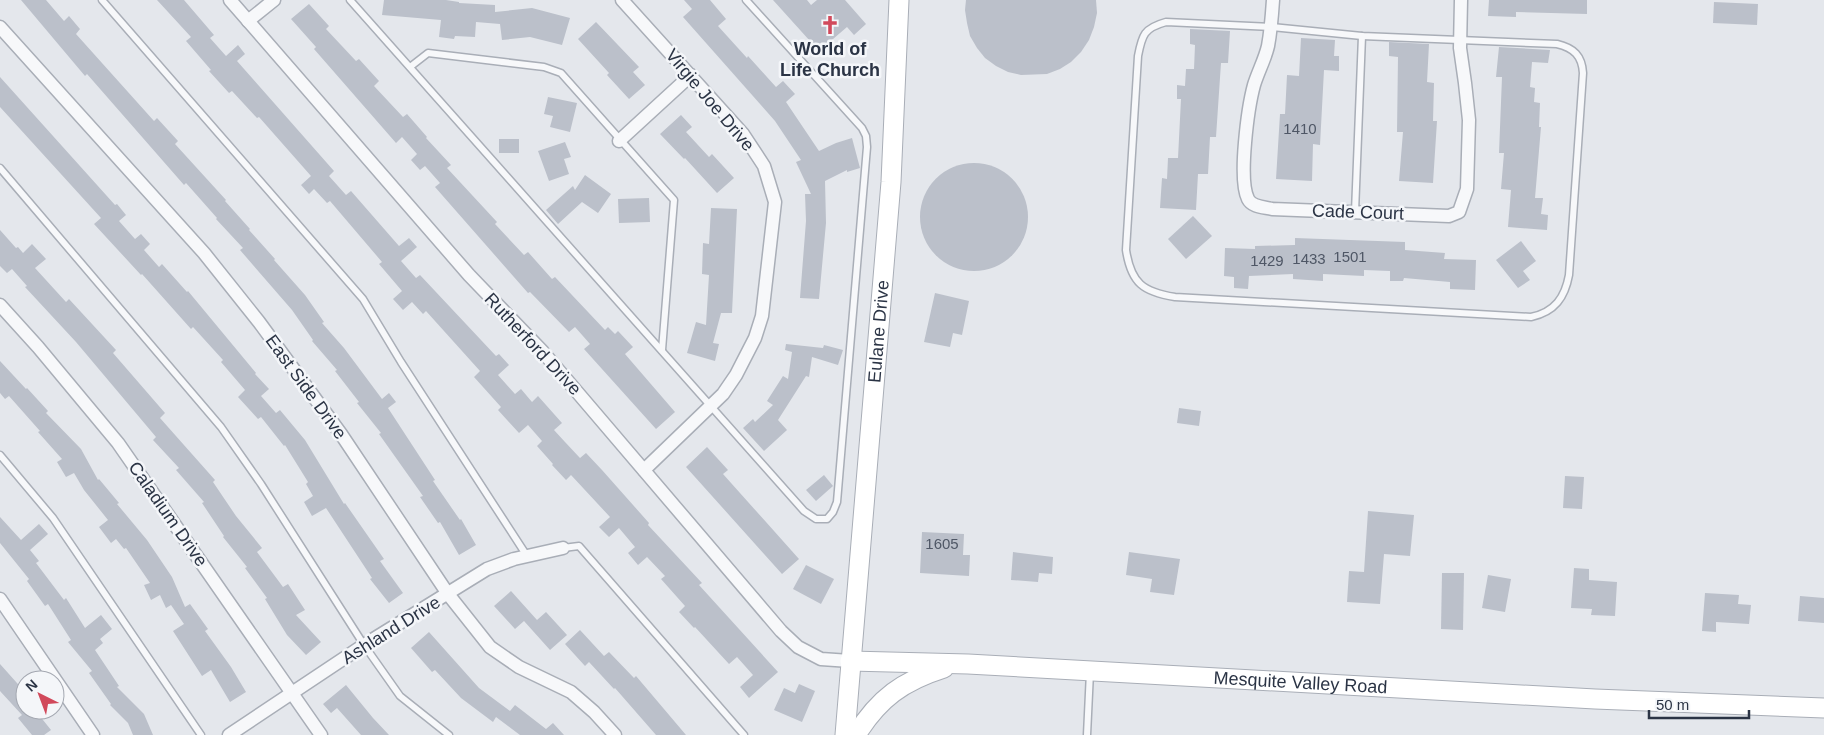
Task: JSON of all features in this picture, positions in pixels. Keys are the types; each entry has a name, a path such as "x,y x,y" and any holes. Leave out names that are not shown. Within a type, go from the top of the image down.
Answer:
{"street":[{"name":"Rutherford Drive","path":"230,0 469,275 543,352 780,631 798,647 821,659 850,661"},
{"path":"248,21 274,0"},
{"name":"Virgie Joe Drive","path":"622,0 743,134 764,166 775,202 762,316 755,338 736,375 723,394 644,470"},
{"name":"Eulane Drive","path":"850,661 891,182 899,0"},
{"name":"Cade Court","path":"1273,0 1272,27 1268,48 1254,84 1249,107 1244,167 1244,185 1248,199 1253,205 1272,209 1449,216 1459,212 1467,188 1469,120 1460,40 1461,0"},
{"name":"East Side Drive","path":"0,27 204,253 253,314 341,434 448,594 490,647 519,667 571,692 594,712 615,735"},
{"path":"619,140 691,75"},
{"name":"Caladium Drive","path":"0,305 38,347 118,444 321,735"},
{"name":"Ashland Drive","path":"228,735 364,645 487,569 527,556 563,548"},
{"path":"0,599 93,735"},
{"path":"846,735 850,661"},
{"name":"Mesquite Valley Road","path":"850,661 961,664 1595,699 1824,708"},
{"path":"856,735 871,712 905,684 924,675 961,664"}],"lane":[{"path":"102,0 363,299 401,362 527,556"},
{"path":"350,0 804,511 816,519 827,519 833,512 837,502 866,157 866,136 862,128 746,0"},
{"path":"1166,22 1272,27 1362,36 1557,44 1572,49 1578,55 1582,65 1569,275 1562,298 1548,311 1532,317 1175,297 1147,290 1131,273 1126,250 1138,56 1141,39 1146,31 1166,22"},
{"path":"1355,212 1362,36"},
{"path":"410,67 428,52 544,67 560,73 674,200 662,350"},
{"path":"0,168 221,427 261,484 364,645 400,696 450,735"},
{"path":"0,455 53,518 201,735"},
{"path":"563,548 579,546 744,735"},
{"path":"1087,735 1090,671"}],"building":[{"path":"21,0 46,0 64,21 69,16 80,29 76,34 154,121 157,118 178,141 175,144 226,200 305,295 324,322 322,323 344,348 382,399 389,393 396,402 388,408 435,480 433,481 461,519 476,545 459,555 440,522 438,523 420,497 423,496 379,434 381,433 357,403 359,402 335,371 337,370 312,341 292,310 240,250 243,248 217,218 186,183 184,185 87,74 85,76"},
{"path":"157,0 184,0 214,35 210,38 226,56 238,45 245,54 237,61 334,171 329,176 346,195 351,191 399,246 409,238 417,247 401,261 416,278 420,275 496,356 499,354 509,365 498,375 515,394 521,389 532,402 538,396 562,423 554,430 580,458 586,453 602,470 649,523 648,525 702,583 699,585 778,672 749,698 740,687 753,675 737,657 729,664 679,612 685,606 661,579 665,576 647,557 638,565 628,553 635,547 619,528 609,537 599,527 610,517 571,475 566,480 552,465 537,446 542,441 528,425 519,433 498,410 501,407 474,377 480,371 426,311 423,314 412,302 403,310 393,299 402,291 379,264 382,262 330,201 327,203 314,189 309,194 301,185 311,176 259,117 257,118 232,91 229,93 209,71 211,70 186,41 191,37"},
{"path":"384,0 446,0 459,3 495,5 495,12 532,8 570,18 562,45 530,37 502,40 500,24 476,22 475,37 455,36 454,39 439,37 441,20 382,15"},
{"path":"684,0 710,0 726,19 718,26 776,87 783,81 795,94 786,102 819,151 852,138 860,168 847,172 847,170 825,181 826,223 819,299 800,298 806,221 805,194 811,194 796,162 801,160 775,121 683,17 692,9"},
{"name":"World of Life Church","path":"773,0 807,0 811,5 817,0 845,0 866,24 854,35 847,27 819,51"},
{"path":"966,0 1096,0 1097,13 1089,40 1071,62 1047,74 1021,75 1008,72 996,66 985,58 977,48 970,36 967,23"},
{"path":"1489,0 1587,0 1587,14 1516,12 1516,17 1488,16"},
{"path":"1714,2 1758,4 1757,25 1713,23"},
{"path":"309,4 329,26 326,29 356,61 359,59 379,81 374,86 403,117 407,114 451,165 447,168 497,222 495,224 524,255 528,252 552,279 555,277 605,330 608,327 615,334 618,331 633,347 625,354 675,412 656,429 584,349 590,344 575,327 569,332 530,292 528,293 435,187 440,183 425,166 420,170 411,160 417,154 402,137 396,143 314,49 316,47 291,19"},
{"path":"596,22 639,67 633,72 645,85 629,99 607,75 609,73 578,39"},
{"path":"1190,29 1230,31 1228,63 1221,63 1216,137 1210,137 1208,174 1198,174 1196,210 1160,208 1162,178 1167,179 1168,158 1178,158 1181,99 1177,99 1177,85 1185,86 1186,69 1194,69 1195,45 1190,44"},
{"path":"1301,38 1335,40 1334,56 1339,56 1339,71 1324,70 1320,145 1313,144 1312,181 1276,179 1280,114 1285,114 1287,75 1299,76"},
{"path":"1389,42 1429,44 1427,82 1434,83 1433,121 1437,121 1433,183 1399,181 1403,132 1397,132 1398,57 1389,56"},
{"path":"1499,47 1550,50 1548,63 1532,62 1530,87 1535,88 1534,102 1540,103 1539,127 1541,127 1535,198 1543,198 1541,214 1548,215 1547,230 1508,227 1511,190 1501,189 1504,153 1499,153 1502,77 1496,77"},
{"path":"0,77 115,205 117,204 126,215 119,221 135,239 141,234 150,244 144,250 159,267 162,264 188,291 269,389 261,396 276,413 280,410 305,440 344,504 384,559 380,561 403,593 389,603 370,579 372,578 326,508 312,516 304,502 313,496 306,484 308,482 285,445 261,417 258,419 238,397 245,390 221,362 223,360 193,327 191,329 94,224 101,218 0,107"},
{"path":"548,97 577,103 570,132 550,127 553,116 544,114"},
{"path":"681,115 692,127 686,132 709,157 712,154 734,178 717,193 660,134"},
{"path":"499,139 519,139 519,153 499,153"},
{"path":"565,142 571,157 564,159 569,174 549,181 538,151"},
{"path":"974,163 995,167 1012,179 1024,196 1028,217 1024,238 1012,255 995,267 974,271 953,267 936,255 924,238 920,217 924,196 936,179 953,167"},
{"path":"585,175 611,194 598,213 582,202 558,224 546,210 573,186 575,190"},
{"path":"649,198 650,222 619,223 618,199"},
{"path":"711,208 737,209 732,313 721,313 713,343 719,344 715,361 687,353 696,322 706,325 709,275 702,274 703,243 709,244"},
{"path":"1193,216 1212,236 1186,259 1168,239"},
{"path":"0,230 23,253 32,244 46,259 35,268 66,302 69,299 116,350 113,353 165,413 160,418 215,480 213,482 236,516 262,548 257,552 283,587 288,584 305,610 296,615 321,642 306,655 287,635 265,599 267,598 245,568 247,567 223,537 202,503 204,502 176,470 179,468 153,440 156,437 76,342 25,287 27,286 12,269 7,273 0,266"},
{"path":"1295,238 1405,242 1405,250 1445,253 1444,259 1476,260 1475,290 1450,289 1450,282 1404,278 1403,281 1390,281 1390,271 1364,270 1364,276 1323,274 1323,281 1293,279 1293,274 1249,276 1248,289 1234,288 1234,277 1224,276 1225,248 1255,249 1255,246 1295,245"},
{"path":"1521,241 1536,261 1523,271 1530,280 1518,288 1496,260"},
{"path":"935,293 969,301 962,335 953,333 950,347 924,342"},
{"path":"786,344 823,348 824,345 843,350 838,365 812,357 809,377 806,376 778,420 787,430 764,451 743,428 753,419 755,422 773,405 767,401 783,376 788,379 792,352 785,350"},
{"path":"0,361 27,388 48,411 46,413 81,449 98,480 119,503 117,504 147,540 172,577 185,607 190,604 208,629 205,631 246,692 230,702 211,670 202,676 173,631 184,624 171,605 166,608 160,595 151,600 144,585 150,583 126,548 124,549 116,539 111,543 99,527 108,520 84,490 74,473 66,477 57,462 62,459 38,432 40,431 9,396 5,399 0,393"},
{"path":"1179,408 1201,411 1199,426 1177,423"},
{"path":"707,447 728,470 723,474 799,559 782,574 686,467"},
{"path":"824,475 833,486 816,501 806,490"},
{"path":"1565,476 1584,477 1582,509 1563,508"},
{"path":"1368,511 1414,515 1410,556 1384,554 1380,604 1347,602 1349,571 1364,572"},
{"path":"0,517 21,540 39,524 48,534 30,550 39,561 36,563 64,600 66,598 85,628 101,615 112,629 100,639 103,643 95,650 119,686 117,687 144,714 153,735 133,735 128,723 110,705 89,673 92,671 68,642 71,640 48,604 45,606 27,581 29,579 0,543"},
{"path":"922,532 964,534 963,555 970,555 969,576 920,573"},
{"path":"1013,552 1053,557 1052,574 1039,573 1038,582 1011,580"},
{"path":"1129,552 1180,559 1174,595 1150,592 1152,579 1126,575"},
{"path":"806,565 834,579 821,604 793,589"},
{"path":"1574,568 1589,569 1589,580 1617,582 1615,616 1591,615 1592,609 1571,608"},
{"path":"1442,573 1464,573 1463,630 1441,629"},
{"path":"1488,575 1511,579 1505,612 1482,608"},
{"path":"511,591 537,620 546,612 567,635 550,650 524,621 515,629 494,606"},
{"path":"1705,593 1739,595 1738,604 1751,605 1749,624 1716,622 1716,632 1702,631"},
{"path":"1800,596 1824,598 1824,623 1798,621"},
{"path":"580,630 604,656 609,652 634,678 636,676 686,735 656,735 615,688 589,662 585,666 565,644"},
{"path":"429,632 479,688 510,711 515,705 546,729 553,723 564,735 520,735 496,717 493,722 461,698 435,670 432,672 411,648"},
{"path":"0,664 15,681 15,707 0,691"},
{"path":"799,684 815,691 802,722 774,710 784,688 795,693"},
{"path":"346,685 389,735 361,735 337,708 331,713 323,704"},
{"path":"20,720 43,720 51,730 44,735 32,735"}],"place":[{"name":"World of Life Church","path":"830,25"}]}
